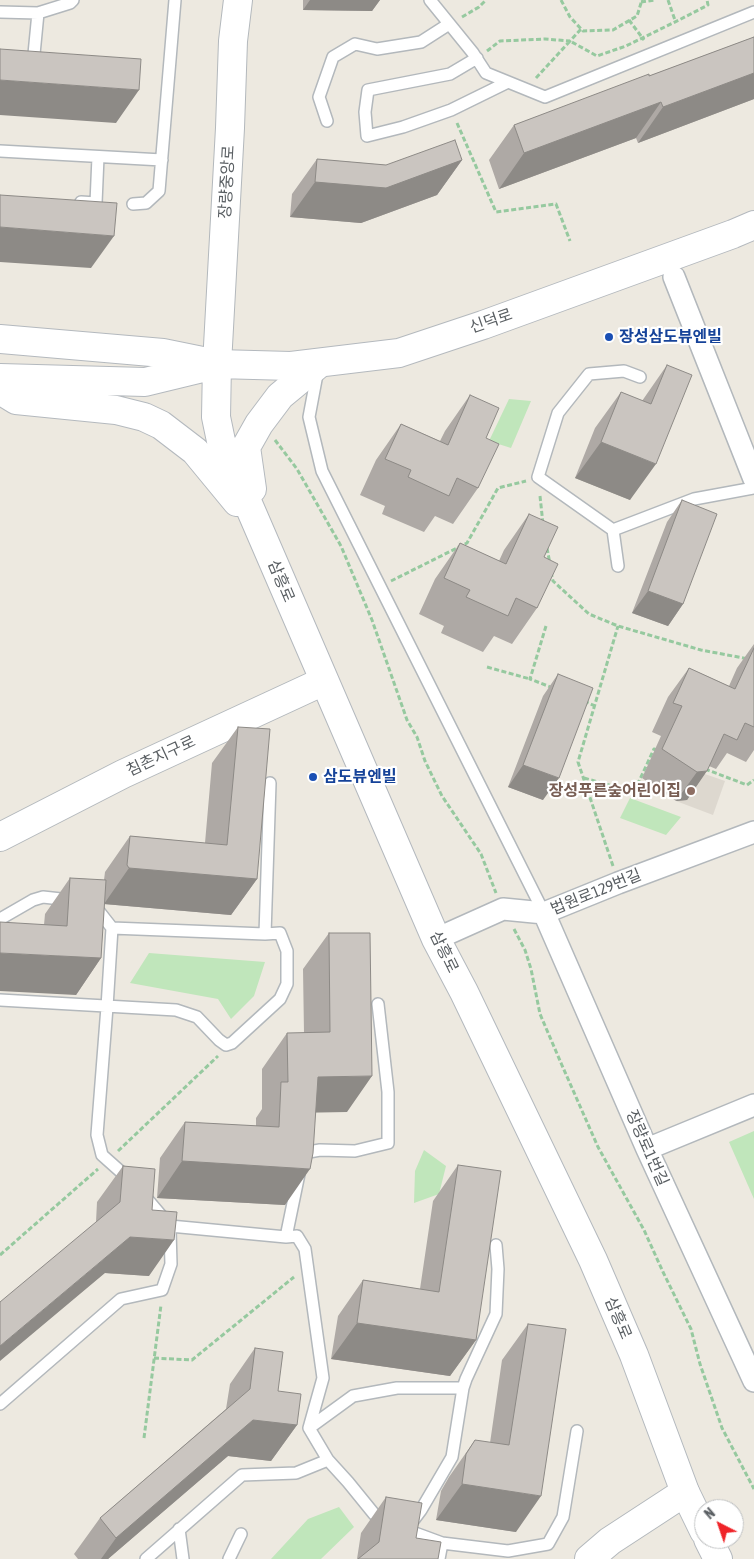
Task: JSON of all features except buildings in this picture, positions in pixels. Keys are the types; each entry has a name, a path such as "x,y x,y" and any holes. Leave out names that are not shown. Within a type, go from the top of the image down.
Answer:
{"main road":[{"name":"장량중앙로","path":"217,364 233,41 238,0"},
{"name":"신덕로","path":"217,364 291,366 400,353 511,315 754,225"},
{"path":"0,339 162,353 217,364"},
{"path":"257,525 246,447 259,424 280,396 320,363"},
{"path":"0,378 145,382 217,364"},
{"name":"삼흥로","path":"217,364 216,417 221,441 436,939 464,992 593,1260 634,1355 685,1492 694,1510"},
{"path":"0,390 16,400 116,410 144,417 161,426 195,451 257,525"},
{"name":"침촌지구로","path":"0,837 123,774 324,681"},
{"path":"589,1559 610,1541 685,1492"}],"street":[{"path":"674,277 754,479"},
{"name":"법원로129번길","path":"436,939 507,917 544,913 618,882 754,832"},
{"name":"장량로1번길","path":"544,913 647,1148 754,1381"},
{"path":"647,1148 754,1105"}],"lane":[{"path":"0,12 38,13 70,3 73,0"},
{"path":"133,204 146,203 159,191 175,0"},
{"path":"430,0 477,58 486,73 545,97 754,12"},
{"path":"35,54 38,13"},
{"path":"328,121 319,97 333,57 355,44 377,49 420,42 449,24"},
{"path":"477,58 450,74 368,90 365,112 367,136 403,127 451,110 508,82"},
{"path":"0,151 162,160"},
{"path":"67,201 96,202 98,157"},
{"path":"320,363 309,417 322,471 544,913"},
{"path":"618,566 613,530 538,477 558,413 589,374 624,372 640,377"},
{"path":"613,530 694,499 754,488"},
{"path":"265,934 270,783"},
{"path":"0,919 34,900 43,898 93,902 112,928 97,1135 102,1155 132,1182 170,1226 171,1264 162,1290 121,1299 0,1404"},
{"path":"0,1000 176,1010 197,1017 226,1045 232,1043 280,999 288,984 287,951 280,933 112,928"},
{"path":"286,1236 303,1153 320,1150 355,1151 388,1144 388,1092 378,1004"},
{"path":"170,1226 297,1236 305,1249 308,1265 323,1378 309,1428 328,1460 374,1514 406,1530 442,1544 508,1551 548,1544 563,1517 577,1431"},
{"path":"406,1530 421,1510 452,1457 463,1388 496,1314 498,1269 496,1245"},
{"path":"309,1428 354,1396 396,1388 463,1388"},
{"path":"146,1559 242,1475 296,1474 328,1460"},
{"path":"179,1529 183,1559"},
{"path":"229,1559 240,1534"},
{"path":"439,1559 442,1544"}],"path":[{"path":"449,24 479,7 486,0"},
{"path":"561,0 570,17 583,31 613,30 636,16 642,1 655,0"},
{"path":"668,0 683,41"},
{"path":"477,58 500,41 545,39 570,41 598,56 626,46 676,22 708,5 707,0"},
{"path":"629,20 642,38"},
{"path":"525,89 581,29"},
{"path":"451,110 496,212 556,204 570,242"},
{"path":"270,433 297,469 341,546 375,627 425,762 442,796 481,854 507,917 525,950 531,969 540,1014 598,1147 644,1230 691,1329 700,1364 722,1428 754,1490"},
{"path":"380,586 467,543 498,488 538,477 544,529"},
{"path":"546,546 553,581 589,614 618,626 701,650 754,660"},
{"path":"530,679 546,626"},
{"path":"618,626 578,762 618,882"},
{"path":"487,667 530,679 554,689"},
{"path":"578,699 595,706"},
{"path":"583,778 634,792 654,749 663,752"},
{"path":"699,766 747,785 754,780"},
{"path":"0,1254 108,1160 232,1043"},
{"path":"154,1358 192,1360 308,1265"},
{"path":"144,1438 164,1284"}],"shaded area":[{"name":"장성푸른숲어린이집","path":"653,756 725,781 713,815 676,801"}],"green space":[{"path":"509,399 531,401 511,448 489,441"},
{"path":"630,798 681,817 666,835 620,818"},
{"path":"149,953 265,962 254,996 231,1019 218,999 130,983"},
{"path":"754,1131 754,1199 729,1142"},
{"path":"424,1150 446,1166 439,1194 414,1203 415,1171"},
{"path":"339,1507 354,1527 321,1559 271,1559 308,1519"}],"place":[{"name":"장성삼도뷰엔빌","path":"609,337"},
{"name":"삼도뷰엔빌","path":"313,777"},
{"name":"장성푸른숲어린이집","path":"691,791"}]}
